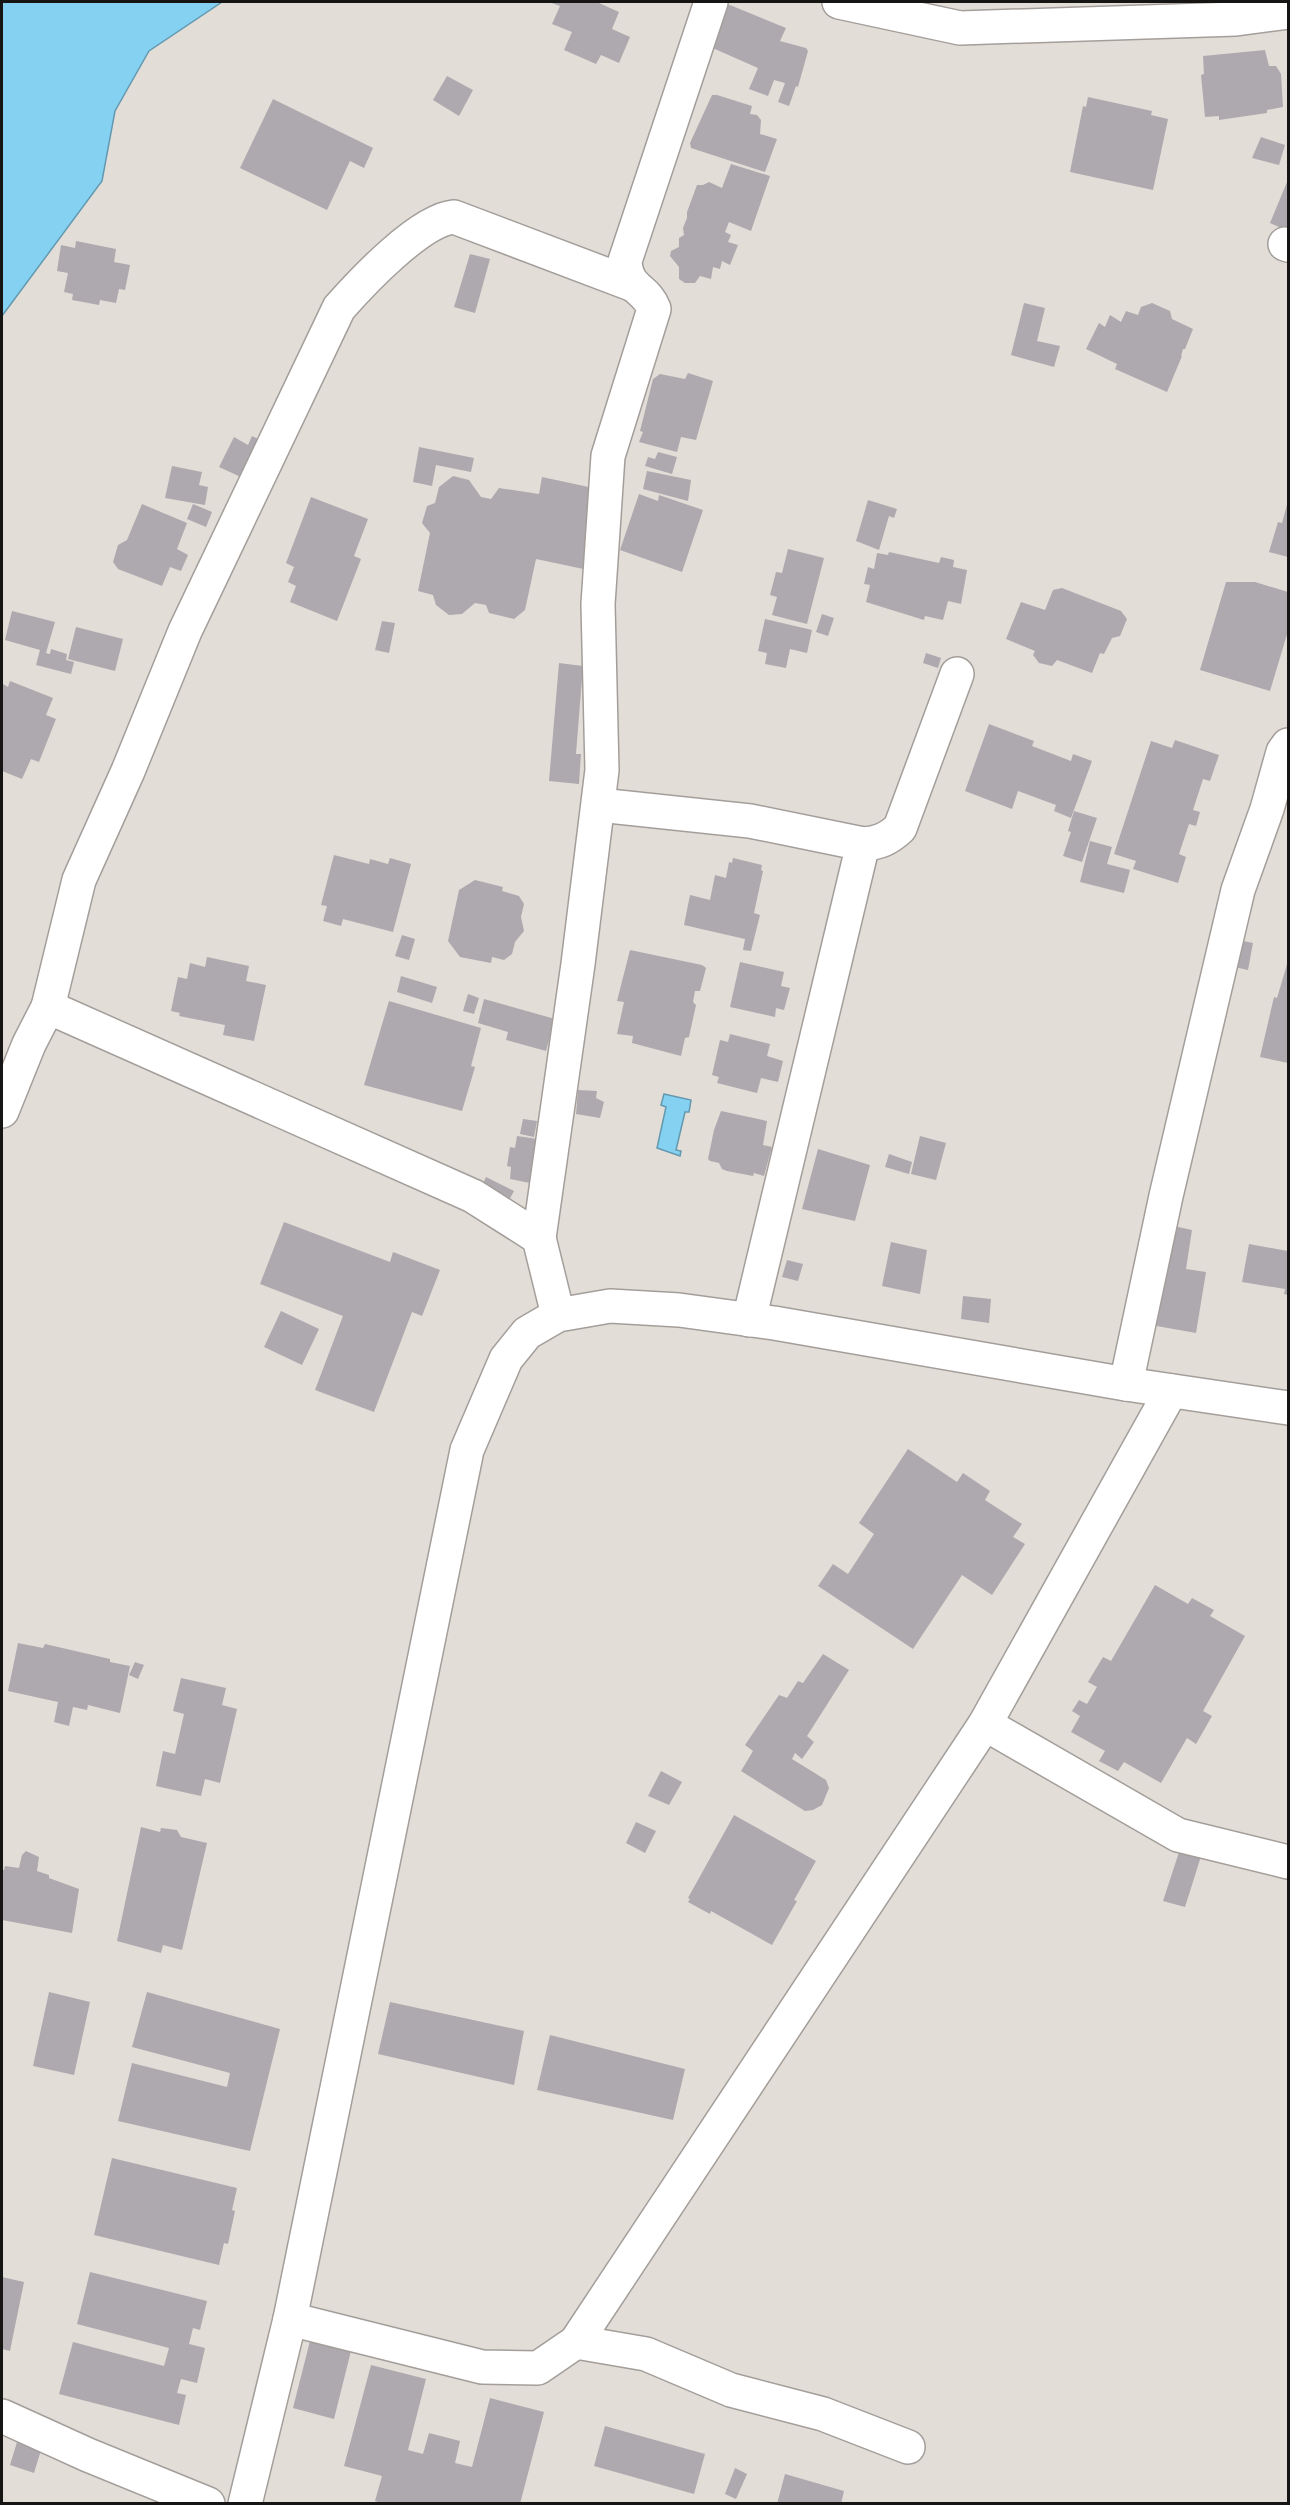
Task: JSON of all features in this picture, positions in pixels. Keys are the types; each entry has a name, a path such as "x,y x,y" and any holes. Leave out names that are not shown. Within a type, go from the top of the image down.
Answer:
{"street":[{"path":"631,284 625,261 711,2"},
{"path":"839,2 960,28 1236,19 1288,12"},
{"path":"2,1112 29,1044 48,1007 79,880 128,771 185,632 339,308 379,266 430,225 444,218 454,217 631,284 647,297 654,309 608,456 598,604 602,770 539,1238 558,1315"},
{"path":"598,805 750,821 863,844 882,841 900,828 957,674"},
{"path":"1126,1384 1166,1196 1238,890 1267,809 1283,753 1288,745"},
{"path":"749,1320 863,844"},
{"path":"48,1007 473,1196 539,1238"},
{"path":"244,2504 290,2319 467,1450 506,1359 527,1333 558,1315 610,1306 679,1311 749,1320 1126,1384 1288,1408"},
{"path":"290,2319 482,2367 538,2368 576,2342 985,1724 1171,1391"},
{"path":"985,1724 1178,1835 1288,1862"},
{"path":"576,2342 646,2354 731,2390 823,2414 908,2447"},
{"path":"2,2416 88,2455 208,2504"}],"water":[{"path":"2,2 222,2 149,51 115,111 102,181 2,316"},
{"path":"664,1094 691,1100 689,1112 685,1112 676,1150 681,1151 680,1156 657,1148 666,1107 661,1105"}],"building":[{"path":"549,2 600,2 619,12 612,29 630,37 619,63 601,55 596,64 564,50 572,32 552,24 560,6"},
{"path":"730,5 786,28 780,41 806,48 808,51 798,87 796,86 789,106 778,102 785,83 774,80 768,96 749,89 758,68 708,46 723,6"},
{"path":"1265,50 1269,66 1276,66 1281,74 1283,107 1267,110 1267,113 1219,120 1219,116 1205,117 1201,75 1204,74 1203,56"},
{"path":"447,76 473,90 459,116 433,100"},
{"path":"712,95 752,106 750,114 757,115 761,120 760,134 777,139 765,172 691,148 690,143"},
{"path":"1088,97 1152,111 1151,115 1168,119 1153,190 1070,172 1083,106 1086,107"},
{"path":"273,99 373,148 364,168 350,161 327,210 240,168"},
{"path":"1261,137 1285,145 1279,165 1252,158"},
{"path":"731,164 770,176 751,231 729,222 725,232 731,235 728,242 738,245 730,265 722,261 720,269 713,267 711,279 700,276 695,283 685,283 679,279 679,267 670,256 671,251 679,247 679,238 684,235 683,228 687,212 697,185 709,182 722,188"},
{"path":"1288,183 1288,231 1270,223"},
{"path":"76,241 116,249 114,262 130,265 125,290 119,289 116,303 100,300 99,305 72,300 73,294 64,292 68,273 57,271 61,245 75,248"},
{"path":"470,254 490,259 475,313 454,307"},
{"path":"1024,303 1045,308 1037,341 1060,346 1054,367 1011,355"},
{"path":"1152,303 1170,311 1172,319 1193,329 1167,392 1115,369 1117,364 1086,349 1099,323 1105,327 1110,315 1121,322 1126,311 1138,315 1141,307"},
{"path":"688,373 713,381 696,440 681,437 677,452 639,442 653,379 660,374 685,379"},
{"path":"252,436 262,441 243,478 219,467 234,437 248,445"},
{"path":"419,447 474,458 471,472 436,465 432,486 413,482"},
{"path":"658,452 677,457 672,474 645,466 648,457 655,459"},
{"path":"172,466 202,472 199,485 208,487 205,505 165,498"},
{"path":"647,471 691,480 688,501 643,489"},
{"path":"453,476 469,480 481,497 491,499 499,488 539,494 542,477 598,489 593,571 536,559 525,610 514,619 489,613 486,605 475,603 462,614 449,615 436,605 433,595 418,591 430,533 422,523 427,506 435,503 439,487"},
{"path":"639,494 658,501 659,495 703,510 682,572 620,550"},
{"path":"311,497 368,519 354,556 361,559 337,621 290,602 296,586 288,582 294,567 286,563"},
{"path":"868,500 897,509 894,518 889,516 879,550 856,541"},
{"path":"1288,501 1288,557 1269,552 1278,522 1282,523"},
{"path":"142,504 187,523 177,549 188,555 181,571 170,567 162,586 118,569 113,562 118,545 127,540"},
{"path":"193,504 212,512 206,527 187,519"},
{"path":"788,549 824,558 807,624 772,615 777,597 770,595 776,572 782,573"},
{"path":"889,552 939,563 941,557 954,560 953,567 967,570 961,604 948,601 943,620 925,616 924,620 866,602 870,585 864,584 868,567 874,569 877,553 888,555"},
{"path":"1226,582 1255,582 1288,592 1288,631 1270,691 1200,670"},
{"path":"1062,588 1121,611 1127,619 1120,636 1112,638 1104,654 1100,653 1092,673 1057,660 1052,666 1039,663 1033,655 1035,651 1006,639 1021,602 1045,610 1053,590"},
{"path":"12,611 55,622 46,653 50,654 51,649 67,654 66,660 74,662 71,674 36,665 40,650 5,640"},
{"path":"822,614 834,618 828,636 816,632"},
{"path":"765,619 812,630 807,653 790,649 786,668 765,664 767,653 758,651"},
{"path":"382,621 395,623 389,653 375,650"},
{"path":"76,627 123,639 115,671 68,659"},
{"path":"926,653 941,658 938,668 923,663"},
{"path":"559,663 583,666 576,754 581,754 579,784 549,781"},
{"path":"10,681 53,698 46,715 56,719 39,762 31,759 22,779 2,771 2,689 3,684 8,687"},
{"path":"989,724 1034,741 1032,746 1071,761 1073,754 1092,761 1071,818 1054,811 1056,805 1018,791 1012,809 965,791"},
{"path":"1175,740 1219,755 1210,781 1203,779 1193,810 1200,812 1196,826 1189,824 1179,854 1186,857 1178,883 1133,869 1136,861 1114,854 1151,741 1172,748"},
{"path":"1074,811 1097,818 1082,862 1063,856 1071,832 1068,831"},
{"path":"1090,841 1112,847 1107,864 1130,870 1124,893 1080,882"},
{"path":"334,855 369,864 370,859 388,864 390,858 411,864 393,932 343,919 341,926 323,921 327,906 321,905"},
{"path":"733,858 762,865 761,870 763,871 754,913 760,915 751,951 743,950 745,939 684,925 690,895 710,900 715,875 726,878 729,862 732,863"},
{"path":"475,880 503,887 502,891 519,896 524,904 521,917 524,931 515,942 512,954 504,960 492,957 491,963 460,957 448,941 459,890"},
{"path":"402,935 415,939 409,960 395,956"},
{"path":"1234,939 1253,943 1248,970 1230,966"},
{"path":"630,950 702,965 706,968 700,991 695,991 693,1002 696,1005 689,1037 685,1038 681,1056 632,1043 633,1036 617,1034 624,1002 617,1001"},
{"path":"207,957 249,966 246,981 266,985 254,1041 223,1035 225,1025 179,1016 180,1013 171,1011 178,977 187,979 190,963 205,967"},
{"path":"1288,961 1288,1063 1260,1057 1274,997 1277,998"},
{"path":"740,962 784,972 781,986 790,988 784,1010 776,1008 775,1017 730,1007"},
{"path":"401,976 437,987 432,1003 397,992"},
{"path":"468,994 479,998 474,1014 463,1011"},
{"path":"484,999 555,1019 546,1051 506,1040 508,1032 478,1023"},
{"path":"389,1001 481,1028 471,1066 475,1067 462,1111 364,1085"},
{"path":"730,1034 770,1044 767,1056 783,1061 778,1082 761,1078 757,1093 717,1083 719,1077 712,1075 720,1040 728,1042"},
{"path":"578,1090 597,1091 596,1098 604,1102 600,1118 576,1114"},
{"path":"721,1111 767,1121 763,1145 772,1147 764,1176 727,1171 722,1169 719,1163 708,1159"},
{"path":"523,1119 537,1121 534,1137 520,1134"},
{"path":"517,1136 537,1139 530,1183 510,1179 511,1167 507,1166 510,1147 515,1148"},
{"path":"920,1136 946,1143 936,1180 911,1174"},
{"path":"818,1149 870,1165 855,1221 802,1209"},
{"path":"889,1154 912,1162 909,1174 885,1167"},
{"path":"486,1177 514,1191 507,1204 480,1190"},
{"path":"284,1222 390,1262 393,1252 440,1270 422,1316 412,1312 374,1412 315,1390 343,1316 260,1284"},
{"path":"1169,1225 1192,1230 1186,1269 1206,1272 1196,1333 1151,1325"},
{"path":"891,1242 927,1250 920,1294 882,1286"},
{"path":"1249,1244 1288,1251 1288,1295 1284,1294 1285,1289 1242,1282"},
{"path":"787,1260 803,1264 798,1281 782,1277"},
{"path":"963,1296 991,1299 989,1323 961,1319"},
{"path":"281,1311 319,1329 302,1365 264,1347"},
{"path":"908,1449 957,1482 963,1473 990,1491 985,1500 1022,1524 1013,1537 1025,1544 992,1595 962,1575 913,1649 818,1586 833,1564 848,1574 874,1534 859,1523"},
{"path":"1155,1585 1188,1604 1192,1598 1214,1610 1210,1616 1245,1636 1203,1711 1212,1716 1196,1744 1187,1738 1161,1783 1124,1762 1118,1771 1099,1761 1105,1751 1071,1732 1080,1716 1072,1711 1079,1700 1087,1704 1097,1687 1088,1682 1103,1657 1111,1661"},
{"path":"18,1643 43,1648 45,1644 130,1666 120,1713 88,1705 87,1710 73,1707 69,1726 54,1722 58,1702 8,1691"},
{"path":"823,1654 849,1670 807,1736 814,1742 802,1759 795,1753 792,1759 826,1780 829,1788 822,1805 805,1811 741,1771 753,1751 745,1745 779,1695 787,1698 798,1681 803,1683"},
{"path":"135,1662 144,1665 138,1679 129,1675"},
{"path":"181,1678 226,1688 222,1705 237,1709 220,1783 205,1779 201,1796 156,1786 163,1751 175,1754 184,1714 173,1711"},
{"path":"661,1771 682,1782 669,1805 648,1796"},
{"path":"734,1815 816,1861 772,1945 711,1911 710,1914 688,1902 690,1899 688,1898"},
{"path":"636,1822 656,1831 645,1853 626,1843"},
{"path":"141,1827 160,1832 161,1828 177,1830 181,1837 207,1843 182,1950 163,1945 161,1953 117,1941"},
{"path":"1182,1843 1203,1850 1185,1907 1163,1901"},
{"path":"26,1851 39,1857 37,1871 79,1889 72,1933 2,1920 2,1870 5,1866 19,1868 22,1855"},
{"path":"49,1992 90,2002 74,2075 33,2066"},
{"path":"147,1992 280,2029 250,2151 118,2121 132,2063 227,2087 230,2073 132,2047"},
{"path":"390,2002 524,2031 514,2085 378,2054"},
{"path":"550,2035 685,2069 673,2120 537,2090"},
{"path":"112,2158 237,2188 228,2244 224,2243 219,2265 94,2235"},
{"path":"90,2272 207,2301 200,2330 193,2328 189,2344 205,2348 197,2383 181,2379 177,2393 186,2395 179,2425 59,2394 73,2342 164,2366 169,2348 77,2324"},
{"path":"2,2277 24,2282 10,2351 2,2349"},
{"path":"312,2333 353,2343 334,2419 293,2408"},
{"path":"371,2365 426,2379 408,2450 423,2454 429,2433 460,2441 455,2463 472,2467 490,2398 544,2412 520,2504 383,2504 375,2501 382,2476 344,2466"},
{"path":"605,2426 705,2454 694,2494 594,2466"},
{"path":"17,2442 41,2450 34,2473 10,2465"},
{"path":"735,2468 747,2474 736,2499 725,2494"},
{"path":"785,2474 844,2491 841,2504 777,2504"}]}
